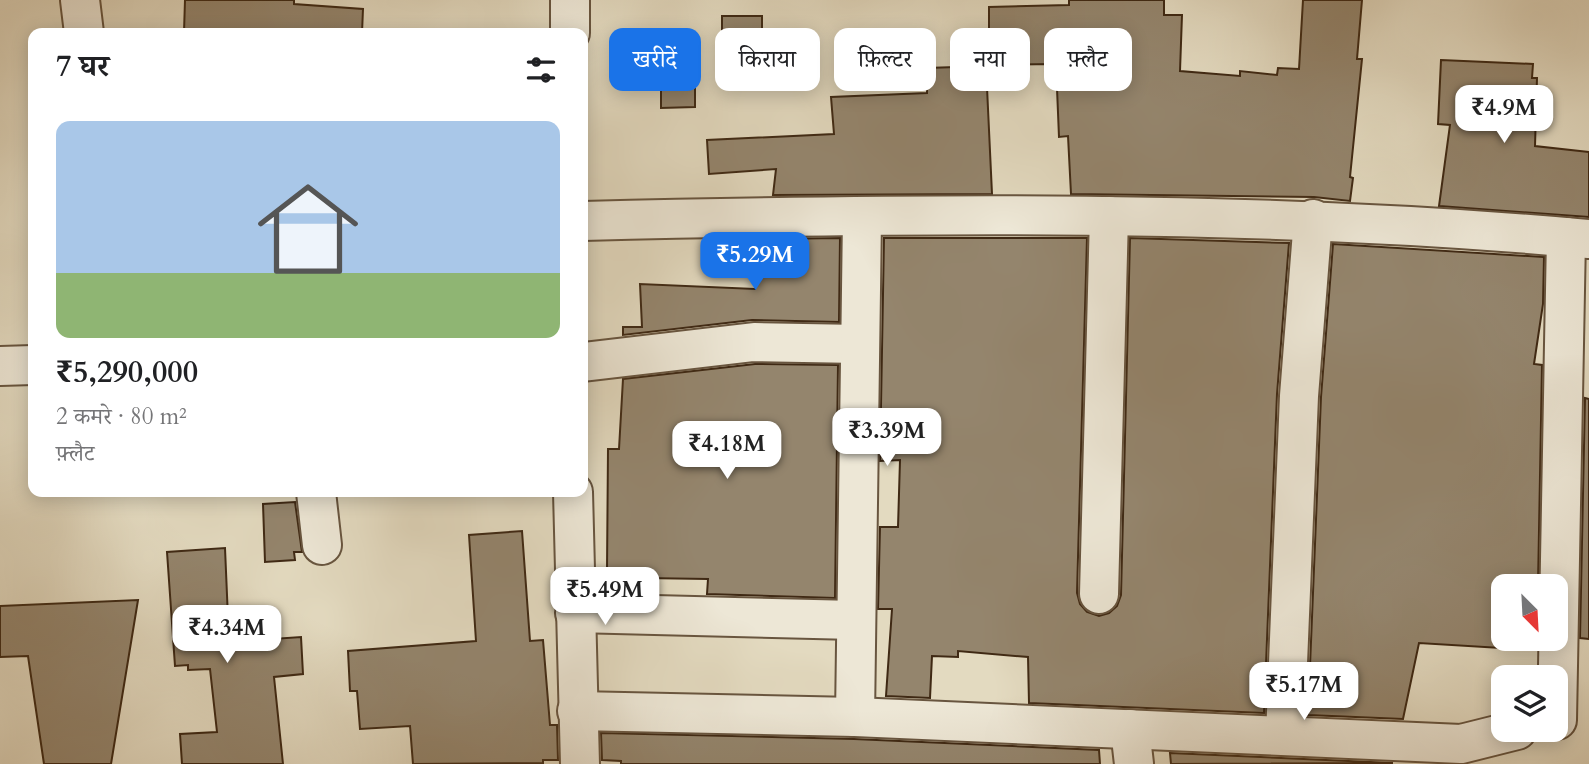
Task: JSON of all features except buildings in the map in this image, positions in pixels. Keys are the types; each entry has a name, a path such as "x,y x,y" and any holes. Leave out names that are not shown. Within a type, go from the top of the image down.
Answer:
{"street":[{"path":"80,0 83,28"},
{"path":"570,0 570,28"},
{"path":"588,221 727,216 1313,219 1577,238 1568,669"},
{"path":"1099,594 1109,216"},
{"path":"855,717 862,218"},
{"path":"1284,736 1299,396 1313,219"},
{"path":"588,361 754,342 859,344"},
{"path":"0,366 28,365"},
{"path":"316,497 321,545"},
{"path":"573,497 580,764"},
{"path":"575,613 855,620"},
{"path":"577,711 855,717 1132,747 1284,736 1339,752 1461,744 1491,736"}]}
